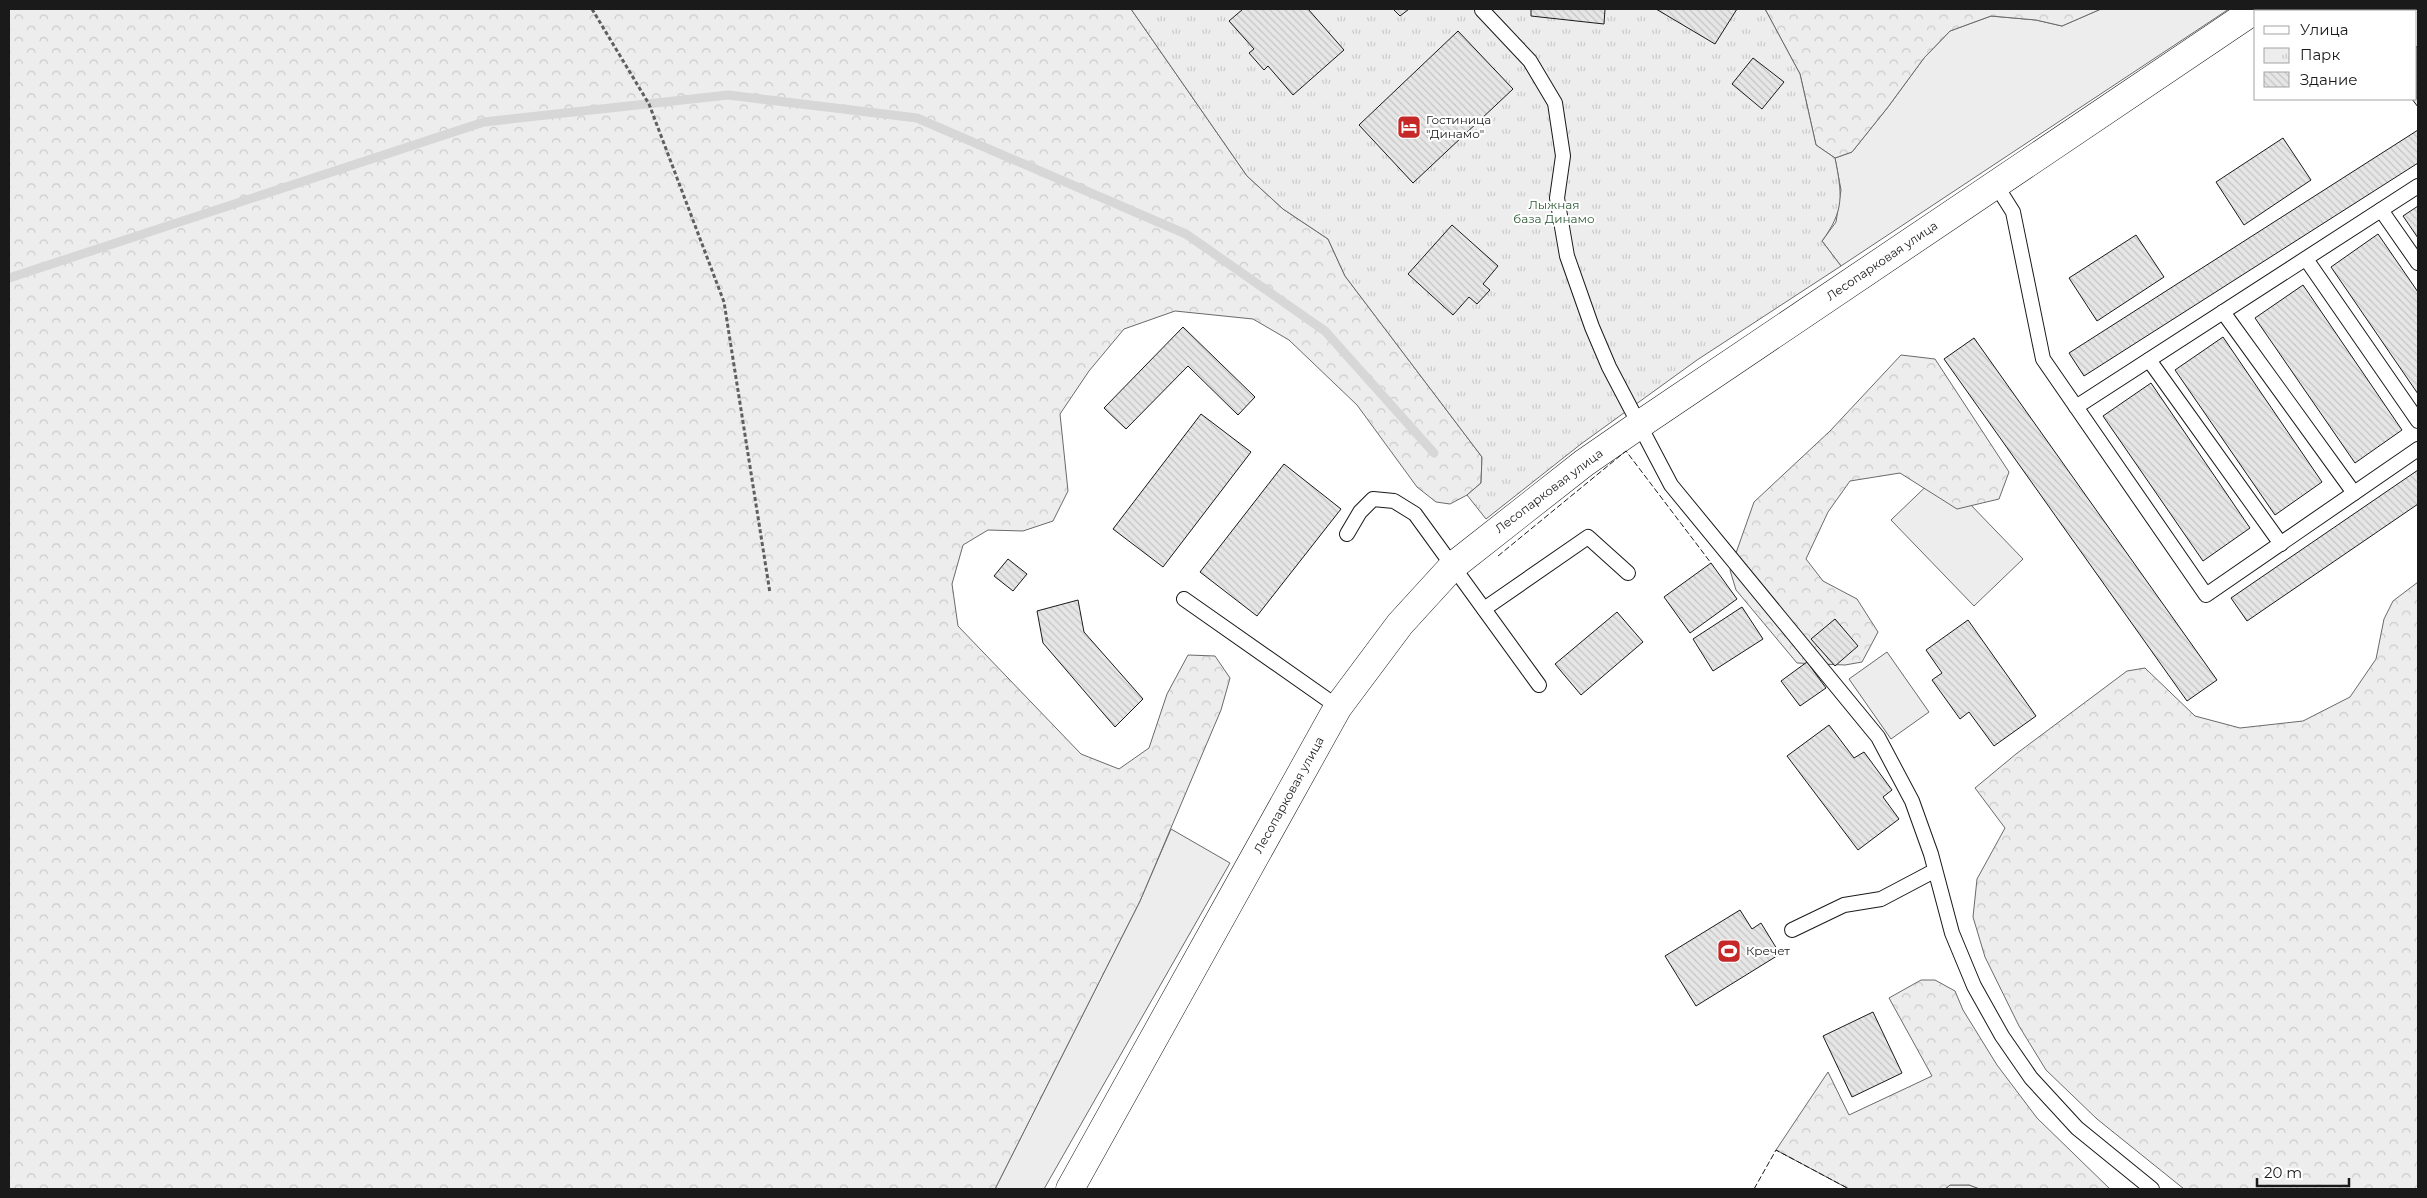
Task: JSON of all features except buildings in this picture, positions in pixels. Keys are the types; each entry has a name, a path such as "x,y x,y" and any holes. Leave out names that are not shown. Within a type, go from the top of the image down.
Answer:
{"street":[{"name":"Лесопарковая улица","path":"1070,1189 1338,707 1400,624 1453,566 1584,463 2254,10"}],"lane":[{"path":"1482,10 1530,61 1554,103 1563,156 1558,198 1567,256 1592,327 1609,368 1670,485 1878,737 1912,800 1931,854 1952,933 1974,986 2002,1036 2031,1078 2077,1128 2152,1189"},
{"path":"1996,185 2013,212 2043,360 2206,595 2418,449"},
{"path":"2076,407 2418,186"},
{"path":"2381,210 2418,263"},
{"path":"2306,259 2418,421"},
{"path":"2223,312 2354,493"},
{"path":"2149,360 2280,544"},
{"path":"1347,534 1360,512 1373,499 1394,501 1415,514 1539,685"},
{"path":"1484,609 1588,537 1628,573"},
{"path":"1184,599 1338,707"},
{"path":"1792,930 1844,905 1881,899 1934,871"}],"path":[{"path":"592,9 649,104 724,302 770,593"}],"shaded area":[{"path":"2101,9 2229,9 1841,266 1822,241 1836,222 1841,190 1835,158 1852,152 1924,58 1950,31 1991,16 2036,20 2062,26"},
{"path":"1940,473 2023,559 1974,606 1891,520"},
{"path":"1887,652 1929,712 1891,739 1849,679"},
{"path":"1171,829 1230,863 1044,1189 995,1189 1140,901"},
{"path":"1950,1185 1969,1185 1980,1189 1945,1189"}],"green space":[{"path":"9,9 1131,9 1247,176 1283,209 1328,239 1345,276 1482,457 1481,483 1467,495 1450,504 1436,502 1417,487 1357,405 1289,340 1253,319 1175,311 1124,329 1089,371 1060,414 1068,491 1053,521 1023,531 988,530 963,545 952,584 958,626 1081,754 1119,769 1149,748 1167,694 1188,655 1215,656 1230,678 1221,710 1140,901 995,1189 9,1189"},
{"name":"Лыжная база Динамо","path":"1131,9 1765,9 1800,74 1816,145 1835,158 1840,201 1835,220 1822,241 1841,266 1697,360 1581,444 1486,519 1467,495 1481,483 1482,457 1345,276 1328,239 1283,209 1247,176"},
{"path":"1765,9 2101,9 2062,26 2036,20 1991,16 1950,31 1924,58 1852,152 1835,158 1816,145 1800,74"},
{"path":"1901,355 1935,359 2009,472 1999,499 1957,509 1900,473 1850,481 1828,512 1806,559 1823,581 1857,599 1878,632 1862,662 1845,665 1797,663 1736,590 1730,570 1754,502 1830,431"},
{"path":"2418,582 2418,1189 2184,1189 2097,1119 2046,1070 2019,1026 1985,957 1973,917 1977,879 2005,828 1975,788 2016,754 2127,671 2145,668 2195,716 2240,728 2303,721 2350,697 2376,659 2384,619 2393,601"},
{"path":"1921,980 1935,980 1955,991 1963,1010 1997,1065 2037,1118 2110,1189 1980,1189 1969,1185 1950,1185 1945,1189 1849,1189 1776,1150 1828,1072 1849,1115 1932,1076 1889,998"}],"waterway":[{"path":"9,278 484,122 728,95 917,118 1186,234 1325,331 1434,453"}],"fence":[{"path":"1498,556 1626,451 1711,563"},
{"path":"1754,1189 1776,1150 1849,1189"}],"place":[{"name":"Гостиница \"Динамо\"","path":"1409,127"},
{"name":"Кречет","path":"1729,951"}]}
